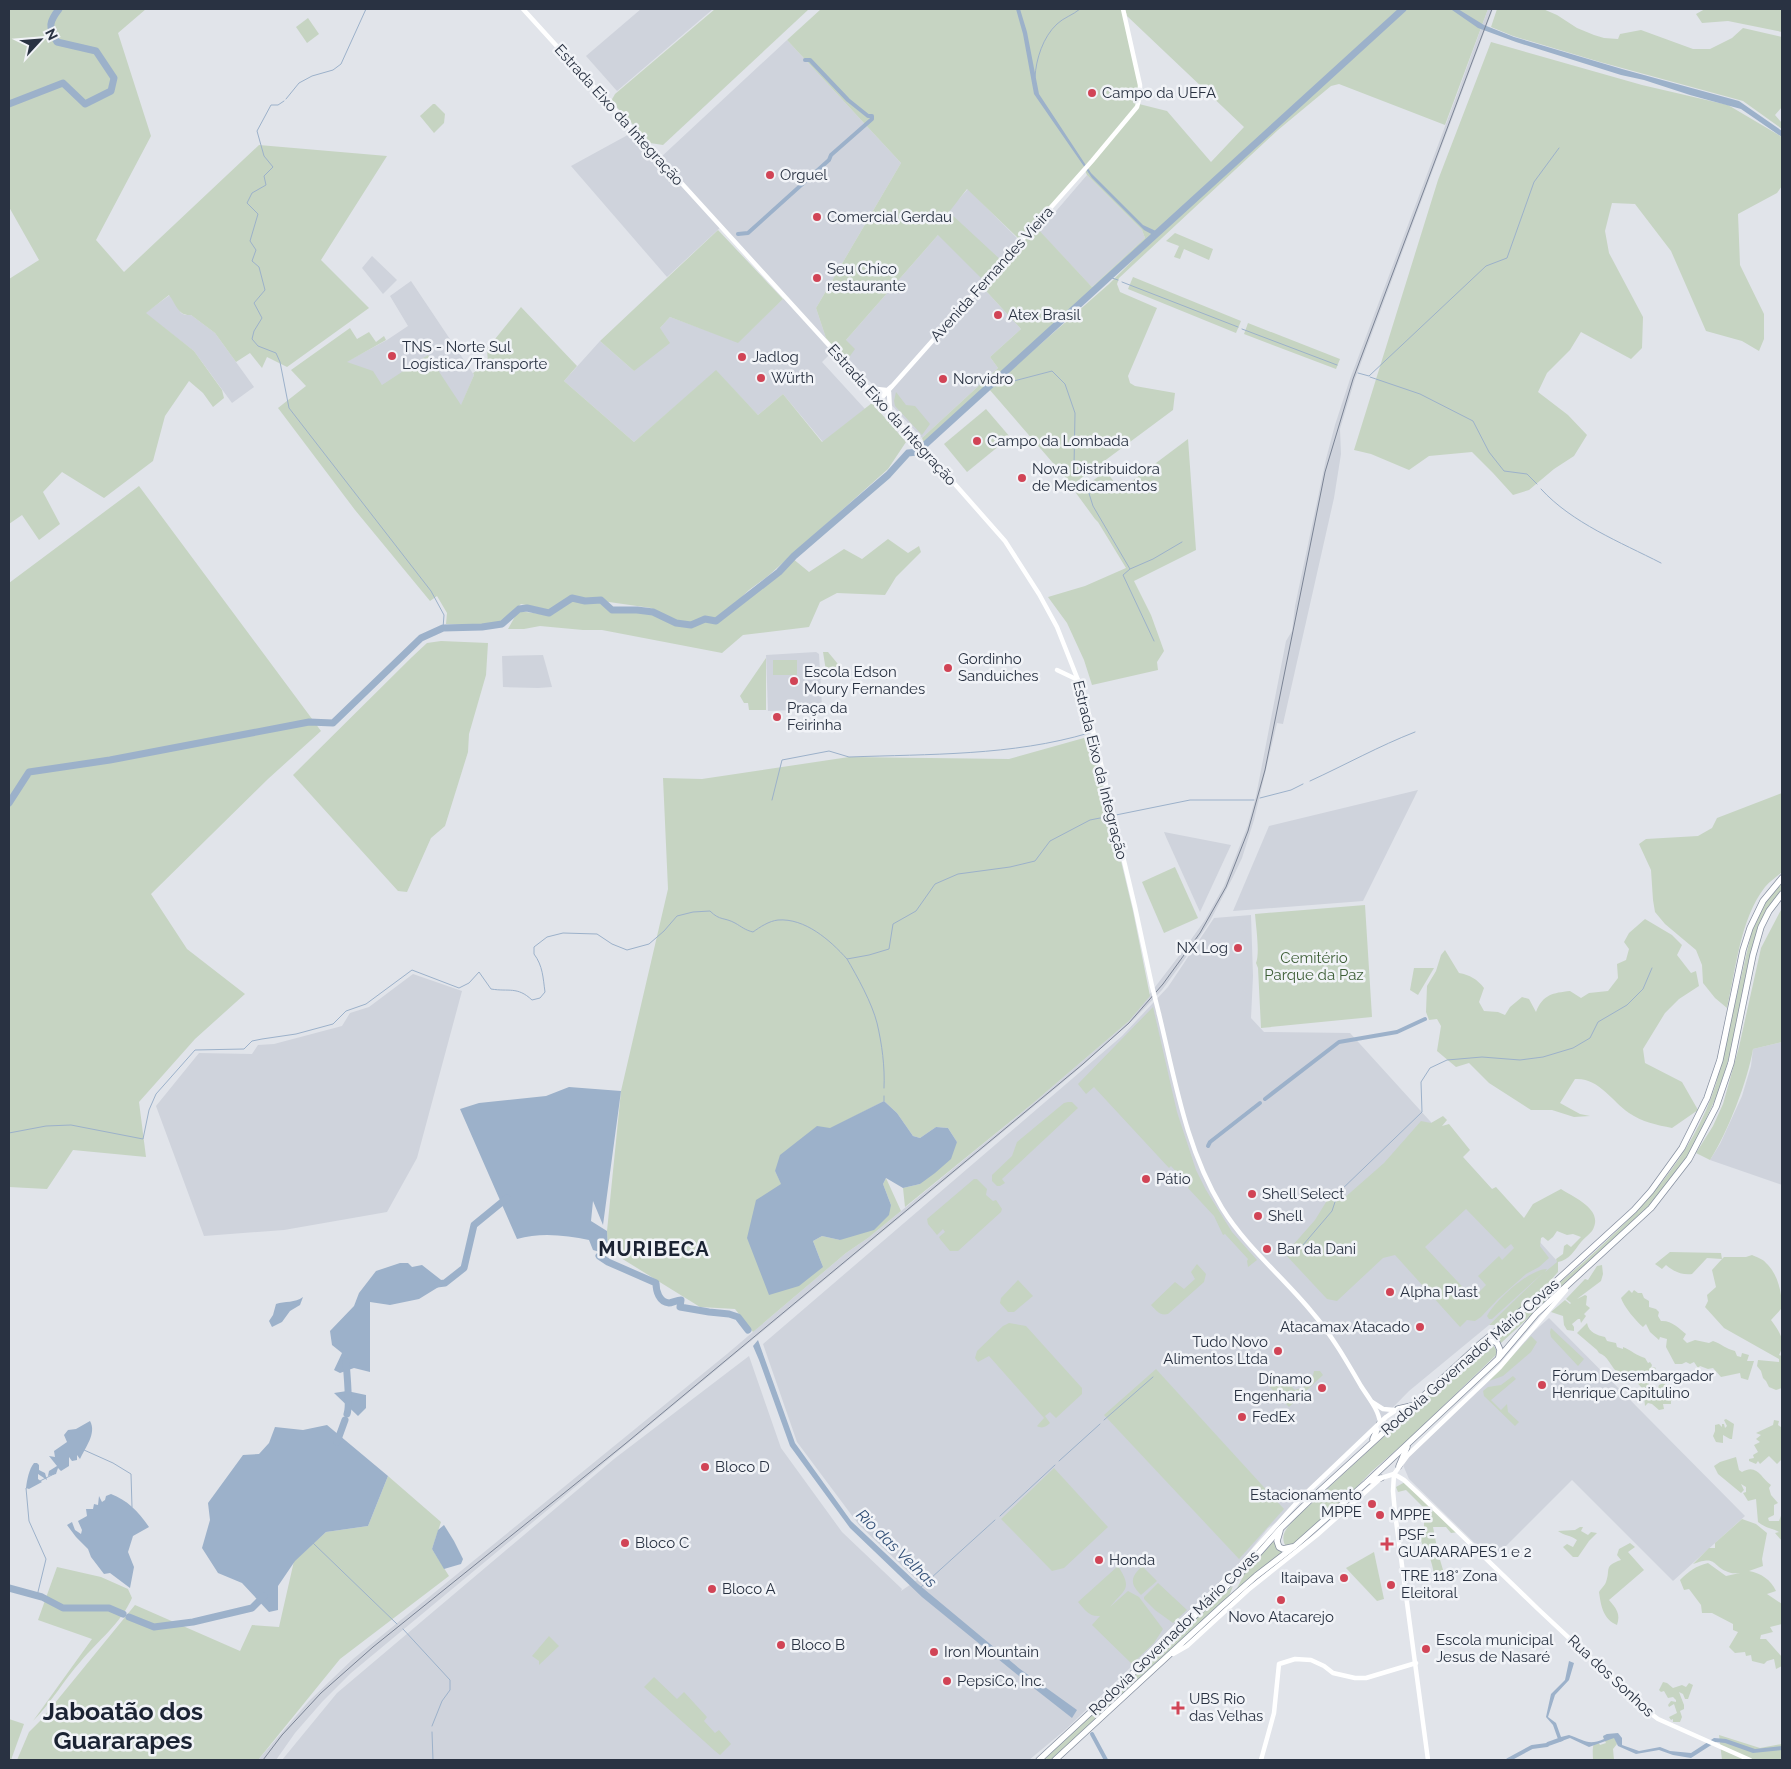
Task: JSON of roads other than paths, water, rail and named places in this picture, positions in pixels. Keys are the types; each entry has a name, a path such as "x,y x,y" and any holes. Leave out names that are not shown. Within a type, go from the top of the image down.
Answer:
{"highway":[{"name":"Rodovia Governador Mário Covas","path":"1039,1760 1243,1571 1280,1529 1413,1406 1479,1345 1542,1295 1634,1210 1663,1176 1682,1148 1704,1105 1720,1060 1743,950 1750,928 1763,901 1782,878"},
{"name":"Rodovia Governador Mário Covas","path":"1056,1760 1256,1576 1295,1546 1366,1483 1498,1360 1536,1314 1651,1208 1672,1182 1697,1145 1716,1107 1731,1063 1753,956 1769,911 1782,894"},
{"path":"1479,1345 1490,1341 1497,1343 1500,1350 1498,1360"},
{"path":"1398,1409 1413,1406"},
{"path":"1371,1445 1380,1423"},
{"path":"1399,1466 1411,1440"},
{"path":"1366,1483 1381,1478"},
{"path":"1280,1529 1277,1543 1280,1548 1285,1549 1295,1546"}],"main road":[{"name":"Estrada Eixo da Integração","path":"523,9 999,534 1039,594 1057,627 1078,680 1090,718 1181,1107 1189,1135 1202,1168 1218,1201 1234,1225 1322,1324 1379,1416 1380,1423"},
{"name":"Avenida Fernandes Vieira","path":"878,400 893,386 1092,162 1138,107 1140,85 1124,9"},
{"path":"867,388 887,391 890,413"},
{"path":"1057,670 1078,680"},
{"path":"1428,1760 1393,1491 1394,1474 1408,1455 1500,1367 1571,1282"},
{"name":"Estrada Eixo da Integração","path":"1369,1399 1384,1409 1391,1411 1398,1409"},
{"path":"1137,1669 1148,1653 1237,1569 1300,1499 1387,1416 1398,1409"},
{"name":"Rua dos Sonhos","path":"1399,1466 1404,1480"},
{"path":"1164,1659 1187,1646 1248,1590 1297,1553 1381,1478 1394,1474"},
{"name":"Rua dos Sonhos","path":"1394,1474 1404,1480 1646,1710 1658,1719 1750,1760"},
{"path":"1381,1478 1388,1481 1393,1491"},
{"path":"1261,1760 1274,1712 1279,1664 1295,1659 1311,1660 1324,1666 1332,1673 1355,1678 1366,1678 1416,1664"}],"water":[{"path":"1016,9 1020,9 1027,32 1039,94 1091,173 1143,225 1158,232 1155,236 1144,230 1092,178 1034,94 1023,34"},
{"path":"1453,9 1458,9 1484,25 1514,37 1739,101 1782,131 1782,137 1741,109 1621,75 1516,42 1478,28"},
{"path":"569,1087 621,1091 603,1225 593,1201 591,1221 607,1231 608,1250 603,1253 593,1250 589,1240 571,1237 544,1235 517,1239 460,1109 479,1103 546,1096"},
{"path":"884,1101 897,1113 913,1136 920,1138 936,1127 948,1128 957,1142 951,1159 920,1184 903,1188 886,1178 883,1184 891,1205 889,1215 874,1230 840,1240 822,1236 813,1241 823,1267 799,1286 769,1295 747,1238 756,1200 781,1184 775,1171 780,1155 817,1126 830,1128"},
{"path":"400,1263 408,1263 412,1267 422,1265 445,1283 419,1299 390,1305 370,1302 370,1372 354,1368 340,1373 334,1370 342,1353 332,1345 330,1331 354,1306 359,1293 376,1271"},
{"path":"303,1297 300,1305 290,1311 282,1322 272,1327 269,1321 276,1304"},
{"path":"758,1340 795,1443 851,1521 918,1584 1020,1669 1077,1710 1072,1718 922,1597 850,1528 790,1446 753,1346"},
{"path":"347,1391 366,1395 366,1408 358,1416 334,1393"},
{"path":"90,1421 92,1426 91,1435 80,1459 77,1455 77,1460 72,1461 69,1457 69,1466 61,1471 58,1468 56,1474 48,1476 49,1471 57,1466 49,1456 55,1457 54,1451 67,1442 64,1435 68,1430 76,1429"},
{"path":"327,1425 388,1476 368,1526 326,1532 295,1561 278,1586 278,1610 269,1612 242,1583 218,1573 202,1548 210,1520 208,1503 243,1455 259,1454 269,1443 275,1427 303,1430"},
{"path":"34,1463 39,1465 39,1470 45,1473 47,1480 38,1474 38,1479 42,1482 29,1489 26,1488 27,1482"},
{"path":"111,1494 132,1507 149,1527 133,1536 128,1552 134,1567 130,1588 110,1573 104,1574 91,1557 88,1549 67,1525 72,1522 75,1530 81,1534 82,1530 78,1521 87,1516 86,1509 93,1509 94,1504 98,1505 99,1496 102,1502 106,1496"},
{"path":"444,1525 463,1559 461,1564 444,1569 432,1549 438,1530"},
{"path":"1569,1661 1574,1663 1569,1680 1555,1695 1548,1717 1556,1723 1561,1737 1569,1735 1586,1742 1594,1742 1604,1739 1603,1736 1607,1734 1618,1733 1622,1738 1622,1745 1639,1751 1660,1747 1670,1751 1691,1753 1714,1738 1726,1739 1755,1749 1782,1746 1782,1750 1753,1753 1725,1743 1716,1742 1691,1758 1659,1750 1636,1754 1618,1746 1614,1738 1589,1747 1570,1738 1559,1742 1553,1725 1546,1717 1551,1694 1565,1680"}],"waterway":[{"path":"9,104 63,83 85,104 111,91 114,78 96,51 57,42 52,32 51,24 53,17 59,9"},
{"path":"286,99 299,83 312,76 333,70 341,64 366,9"},
{"path":"1035,77 1039,56 1048,35 1059,22 1080,9"},
{"path":"9,803 29,772 110,760 309,722 333,723 421,638 443,628 482,627 502,624 519,609 527,608 549,613 572,598 585,601 601,600 612,610 653,612 676,623 691,625 705,619 716,621 779,572 794,556 888,475 908,453 917,452 1403,9"},
{"path":"738,234 748,233 872,119 872,116 868,116 848,100 810,60 805,60"},
{"path":"284,101 278,105 271,105 257,131 264,156 273,167 264,176 266,185 252,193 247,203 258,214 250,241 256,250 252,261 259,267 265,290 254,303 262,318 254,331 252,339 258,346 276,353 280,362 289,408 431,591 444,615 443,628"},
{"path":"1358,373 1369,376 1486,266 1507,258 1534,182 1559,148"},
{"path":"1109,277 1118,280"},
{"path":"1122,282 1238,327"},
{"path":"1242,329 1337,365"},
{"path":"987,388 1052,371 1065,384 1075,413 1074,467"},
{"path":"1370,377 1420,394 1473,421 1489,452 1504,471 1527,474 1537,484"},
{"path":"1087,487 1093,506 1130,569 1123,575 1154,641"},
{"path":"1541,489 1553,501 1582,522 1661,563"},
{"path":"1130,569 1153,559 1182,542"},
{"path":"1310,781 1375,749 1415,732"},
{"path":"772,800 782,760 829,751 849,757 1000,750 1060,741 1089,733"},
{"path":"1260,798 1291,790 1303,784"},
{"path":"1116,815 1190,800 1254,800"},
{"path":"9,1133 46,1126 71,1125 143,1139 149,1110 156,1094 195,1050 244,1049 252,1041 296,1034 333,1024 346,1011 366,1004 412,970 459,988 469,983 479,972 491,989 517,991 532,1000 540,998 545,992 542,972 534,954 534,947 547,937 563,933 597,934 612,944 627,950 649,944 677,916 693,912 710,911 719,918 731,921 753,932 765,924 778,920 788,920 807,926 825,938 847,959 869,955 889,949 893,924 916,911 935,884 958,874 1010,867 1035,861 1050,841 1090,820 1110,816"},
{"path":"847,959 860,981 875,1015 883,1056 884,1088"},
{"path":"1303,1245 1332,1211 1338,1193 1422,1112 1421,1082 1430,1068 1447,1060 1482,1057 1520,1060 1543,1057 1573,1048 1590,1038 1598,1022 1627,1005 1643,989 1652,968"},
{"path":"1265,1099 1339,1042 1397,1032 1425,1019"},
{"path":"884,1096 884,1101"},
{"path":"1208,1146 1210,1142 1260,1103"},
{"name":"Rio das Velhas","path":"437,1284 445,1283 464,1268 474,1225 507,1198"},
{"name":"Rio das Velhas","path":"599,1247 603,1253 599,1256 608,1262 656,1283 659,1296 663,1301 670,1303 681,1300 680,1307 738,1317 748,1330"},
{"name":"Rio das Velhas","path":"346,1362 347,1414"},
{"path":"1104,1420 1153,1377"},
{"name":"Rio das Velhas","path":"337,1442 345,1420"},
{"path":"1059,1461 1100,1424"},
{"path":"84,1450 113,1463 131,1474 132,1507"},
{"path":"1000,1516 1055,1465"},
{"path":"40,1481 54,1474"},
{"path":"28,1487 26,1488 29,1521 46,1559 37,1596"},
{"path":"920,1588 995,1520"},
{"path":"313,1543 397,1624"},
{"name":"Rio das Velhas","path":"9,1588 42,1597 63,1608 109,1608 123,1614"},
{"name":"Rio das Velhas","path":"129,1617 154,1627 193,1622 252,1608 264,1596"},
{"path":"403,1629 450,1680 450,1690 442,1701 432,1726"},
{"path":"432,1732 433,1760"},
{"name":"Rio das Velhas","path":"1092,1734 1106,1760"},
{"path":"1548,1744 1562,1739"},
{"path":"1508,1760 1532,1747 1547,1745"}],"tram line":[{"path":"263,1760 282,1735 321,1693 373,1647 625,1444 1083,1064 1129,1023 1163,984 1200,933 1226,887 1248,831 1265,770 1325,472 1353,379 1492,9"}],"place":[{"name":"Campo da UEFA","path":"1092,93"},
{"name":"Orguel","path":"770,175"},
{"name":"Comercial Gerdau","path":"817,217"},
{"name":"Seu Chico restaurante","path":"817,278"},
{"name":"Atex Brasil","path":"998,315"},
{"name":"TNS - Norte Sul Logística/Transporte","path":"392,356"},
{"name":"Jadlog","path":"742,357"},
{"name":"Würth","path":"761,378"},
{"name":"Norvidro","path":"943,379"},
{"name":"Campo da Lombada","path":"977,441"},
{"name":"Nova Distribuidora de Medicamentos","path":"1022,478"},
{"name":"Gordinho Sanduiches","path":"948,668"},
{"name":"Escola Edson Moury Fernandes","path":"794,681"},
{"name":"Praça da Feirinha","path":"777,717"},
{"name":"NX Log","path":"1238,948"},
{"name":"Pátio","path":"1146,1179"},
{"name":"Shell Select","path":"1252,1194"},
{"name":"Shell","path":"1258,1216"},
{"name":"Bar da Dani","path":"1267,1249"},
{"name":"Alpha Plast","path":"1390,1292"},
{"name":"Atacamax Atacado","path":"1420,1327"},
{"name":"Tudo Novo Alimentos Ltda","path":"1278,1351"},
{"name":"Fórum Desembargador Henrique Capitulino","path":"1542,1385"},
{"name":"Dínamo Engenharia","path":"1322,1388"},
{"name":"FedEx","path":"1242,1417"},
{"name":"Bloco D","path":"705,1467"},
{"name":"Estacionamento MPPE","path":"1372,1504"},
{"name":"MPPE","path":"1380,1515"},
{"name":"Bloco C","path":"625,1543"},
{"name":"PSF - GUARARAPES 1 e 2","path":"1387,1544"},
{"name":"Honda","path":"1099,1560"},
{"name":"Itaipava","path":"1344,1578"},
{"name":"TRE 118° Zona Eleitoral","path":"1391,1585"},
{"name":"Bloco A","path":"712,1589"},
{"name":"Novo Atacarejo","path":"1281,1600"},
{"name":"Bloco B","path":"781,1645"},
{"name":"Escola municipal Jesus de Nasaré","path":"1426,1649"},
{"name":"Iron Mountain","path":"934,1652"},
{"name":"PepsiCo, Inc.","path":"947,1681"},
{"name":"UBS Rio das Velhas","path":"1178,1708"}],"district":[{"name":"MURIBECA","path":"654,1249"},
{"name":"Jaboatão dos Guararapes","path":"123,1726"}],"park label":[{"name":"Cemitério Parque da Paz","path":"1314,966"}]}
